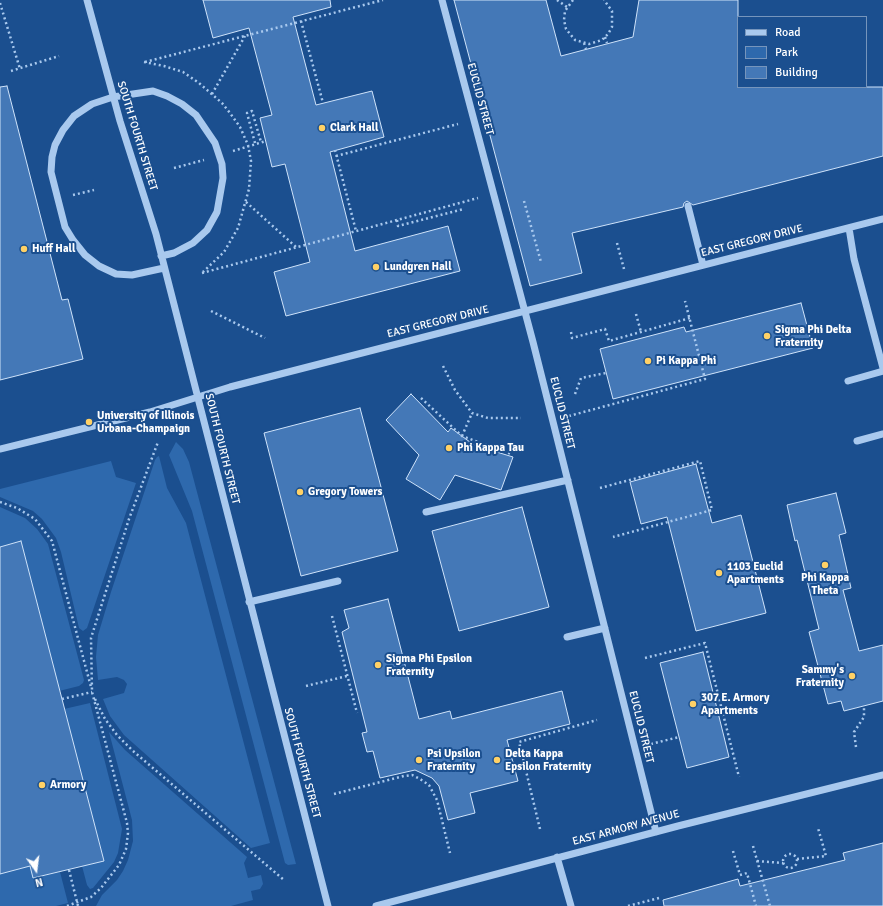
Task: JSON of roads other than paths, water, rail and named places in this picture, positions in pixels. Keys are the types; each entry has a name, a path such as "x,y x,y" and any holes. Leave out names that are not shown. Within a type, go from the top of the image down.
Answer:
{"street":[{"name":"SOUTH FOURTH STREET","path":"87,0 113,97 162,256 249,602 328,906"},
{"name":"EUCLID STREET","path":"442,0 525,311 656,832"},
{"path":"162,256 174,253 193,243 207,230 217,212 221,197 223,178 220,156 209,132 196,115 182,104 153,91 113,97 92,104 74,116 55,145 52,157 51,172 66,227 73,240 85,255 99,266 116,274 132,275 164,268"},
{"path":"688,206 703,265"},
{"name":"EAST GREGORY DRIVE","path":"0,449 150,412 198,396 883,219"},
{"path":"849,228 854,259 883,368"},
{"path":"848,381 883,371"},
{"path":"857,441 883,434"},
{"path":"426,512 568,480"},
{"path":"249,602 338,582"},
{"path":"567,637 605,628"},
{"name":"EAST ARMORY AVENUE","path":"376,906 557,857 883,775"},
{"path":"557,857 571,906"}],"place":[{"name":"Clark Hall","path":"322,128"},
{"name":"Huff Hall","path":"24,249"},
{"name":"Lundgren Hall","path":"376,267"},
{"name":"Sigma Phi Delta Fraternity","path":"767,336"},
{"name":"Pi Kappa Phi","path":"648,361"},
{"name":"University of Illinois Urbana-Champaign","path":"89,422"},
{"name":"Phi Kappa Tau","path":"449,448"},
{"name":"Gregory Towers","path":"300,492"},
{"name":"Phi Kappa Theta","path":"825,565"},
{"name":"1103 Euclid Apartments","path":"719,573"},
{"name":"Sigma Phi Epsilon Fraternity","path":"378,665"},
{"name":"Sammy's Fraternity","path":"852,676"},
{"name":"307 E. Armory Apartments","path":"693,704"},
{"name":"Psi Upsilon Fraternity","path":"419,760"},
{"name":"Delta Kappa Epsilon Fraternity","path":"497,760"},
{"name":"Armory","path":"42,785"}]}
